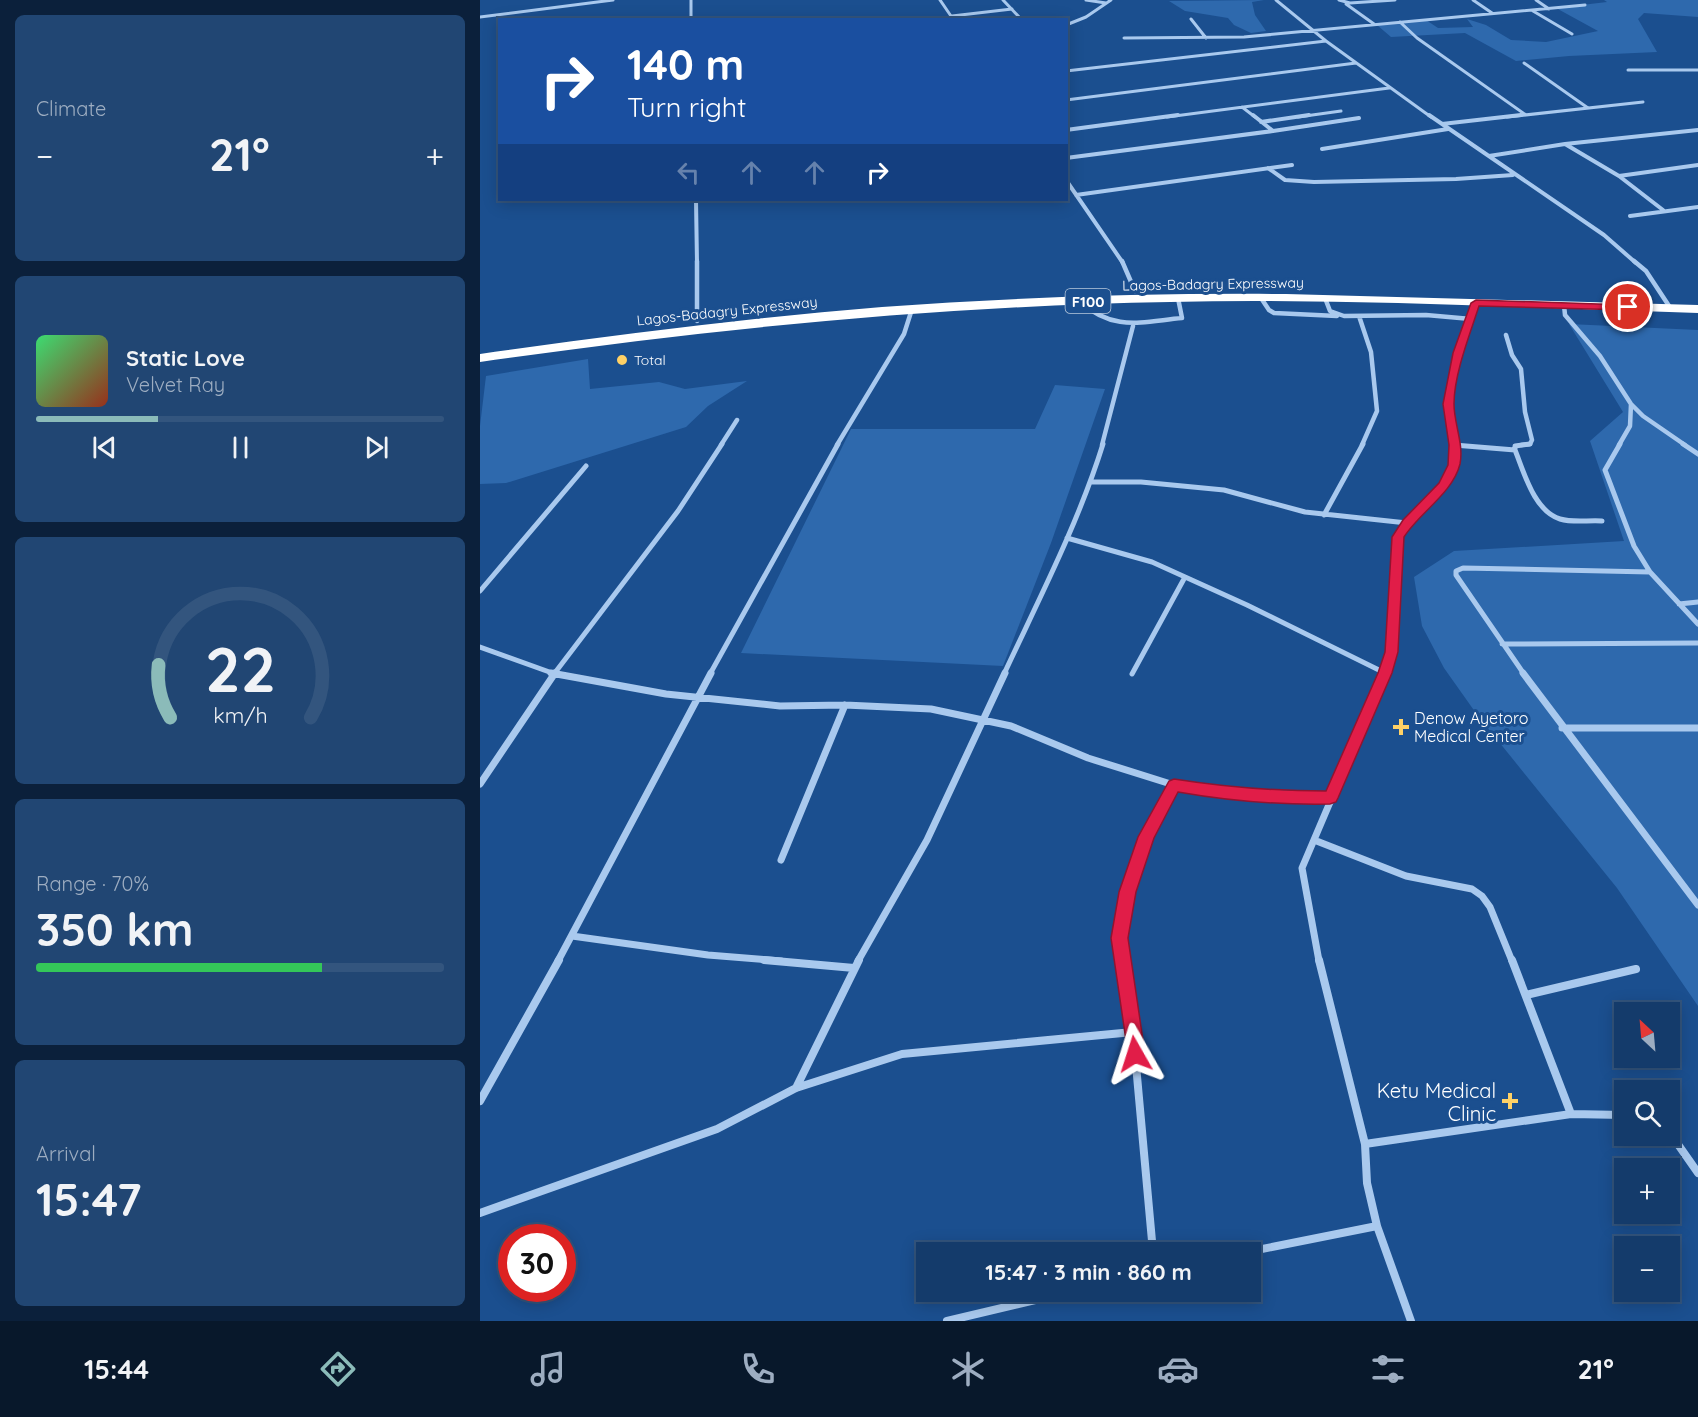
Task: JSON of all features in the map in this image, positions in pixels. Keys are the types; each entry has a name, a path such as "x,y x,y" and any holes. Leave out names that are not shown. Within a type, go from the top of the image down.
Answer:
{"highway":[{"name":"Lagos-Badagry Expressway","path":"480,350 697,321 989,296 1135,291 1367,292 1668,305 1698,309"},
{"name":"Lagos-Badagry Expressway","path":"480,358 680,331 912,309 1079,301 1325,298 1564,305 1668,305 1698,302"}],"street":[{"path":"480,17 613,0"},
{"path":"691,0 691,18"},
{"path":"940,0 953,18 1012,9"},
{"path":"1003,0 1020,18"},
{"path":"1086,0 1106,3"},
{"path":"1068,24 1086,17 1111,0"},
{"path":"1276,0 1389,88 1513,175 1604,235 1646,271 1668,305"},
{"path":"1339,0 1375,24"},
{"path":"1345,3 1395,0"},
{"path":"1473,0 1492,14"},
{"path":"1536,0 1549,9"},
{"path":"1124,38 1244,37 1585,5"},
{"path":"1533,11 1572,34"},
{"path":"1191,19 1206,38"},
{"path":"1400,22 1417,38 1526,115"},
{"path":"1068,71 1326,41"},
{"path":"1068,100 1356,63"},
{"path":"1524,63 1589,108"},
{"path":"1628,70 1698,70"},
{"path":"1068,130 1389,88"},
{"path":"1442,124 1643,102"},
{"path":"1242,107 1272,131"},
{"path":"1261,122 1341,111"},
{"path":"1068,158 1156,149 1190,141 1359,118"},
{"path":"1322,149 1448,129"},
{"path":"1488,156 1565,144 1698,130"},
{"path":"1565,144 1619,176 1663,210"},
{"path":"1076,195 1292,165"},
{"path":"1619,176 1698,165"},
{"path":"1268,168 1285,180 1314,182 1456,179 1513,175"},
{"path":"1068,183 1122,258 1135,291"},
{"path":"696,201 697,321"},
{"path":"1630,216 1698,207"},
{"path":"1079,301 1086,309 1102,318 1117,324 1133,326 1149,320 1182,318 1178,298"},
{"path":"1262,298 1269,310 1274,313 1344,316 1426,315 1471,319"},
{"path":"1325,298 1330,311 1344,316"},
{"path":"1411,1321 1377,1226 1367,1183 1365,1144 1314,940 1302,868 1385,673 1391,652 1398,537 1407,523 1444,484 1454,465 1449,404 1458,353 1476,303"},
{"path":"1564,305 1565,315 1595,348 1631,404 1651,422 1698,454"},
{"path":"480,1101 572,936 577,922 698,697 825,467 904,334 912,309"},
{"path":"1324,515 1357,457 1377,411 1371,352 1359,316"},
{"path":"796,1088 854,968 927,840 1067,538 1091,482 1112,413 1133,326"},
{"path":"1506,335 1512,355 1521,369 1525,412 1532,440 1530,444 1515,446 1515,450 1539,504 1550,514 1561,519 1602,521"},
{"path":"1631,404 1630,426 1605,470 1634,546 1650,572 1698,624"},
{"path":"480,784 554,674 678,511 737,420"},
{"path":"1454,445 1515,450"},
{"path":"480,591 586,466"},
{"path":"1091,482 1141,482 1224,490 1305,512 1407,523"},
{"path":"1067,538 1152,562 1385,673"},
{"path":"1650,572 1459,569 1456,575 1562,728 1698,905"},
{"path":"1132,674 1185,577"},
{"path":"1679,604 1698,602"},
{"path":"1502,644 1698,643"},
{"path":"480,647 554,674 666,694 780,705 931,709 1011,726 1088,758 1174,785 1276,798 1330,798"},
{"path":"781,860 845,705"},
{"path":"1562,728 1698,728"},
{"path":"1152,1242 1133,1032 1119,938 1128,892 1146,837 1174,785"},
{"path":"1314,840 1406,876 1459,885 1472,889 1482,896 1490,907 1526,995 1571,1114"},
{"path":"572,936 708,955 854,968"},
{"path":"1526,995 1636,969"},
{"path":"480,1214 717,1130 796,1088 902,1054 1133,1032"},
{"path":"1365,1144 1571,1114 1614,1115"},
{"path":"1679,1146 1698,1173"},
{"path":"1261,1249 1377,1226"},
{"path":"947,1321 1027,1302"}],"shaded area":[{"path":"1264,0 1252,2 1255,15 1266,31 1251,33 1234,25 1228,18 1185,11 1169,1"},
{"path":"1604,0 1698,0 1698,17 1644,13 1638,19 1657,52 1516,61 1465,33 1391,37 1377,25 1426,20 1438,28 1473,27 1467,19 1486,25 1511,40 1546,42 1598,31 1556,8 1607,2"},
{"path":"1569,324 1698,330 1698,1006 1617,888 1478,716 1444,668 1422,626 1414,577 1454,551 1624,541 1590,441 1623,412"},
{"path":"588,359 590,389 659,382 685,389 747,381 708,406 686,427 506,483 480,484 480,426 486,376"},
{"path":"1055,385 1105,389 1051,543 1003,666 741,653 851,429 1035,429"}],"place":[{"name":"Total","path":"622,360"},
{"name":"Denow Ayetoro Medical Center","path":"1401,727"},
{"name":"Ketu Medical Clinic","path":"1510,1101"}],"route":[{"path":"1135,1054 1119,938 1128,892 1146,837 1174,785 1276,798 1330,798 1385,673 1391,652 1398,537 1407,523 1444,484 1454,465 1449,404 1458,353 1476,303 1628,307"}]}
